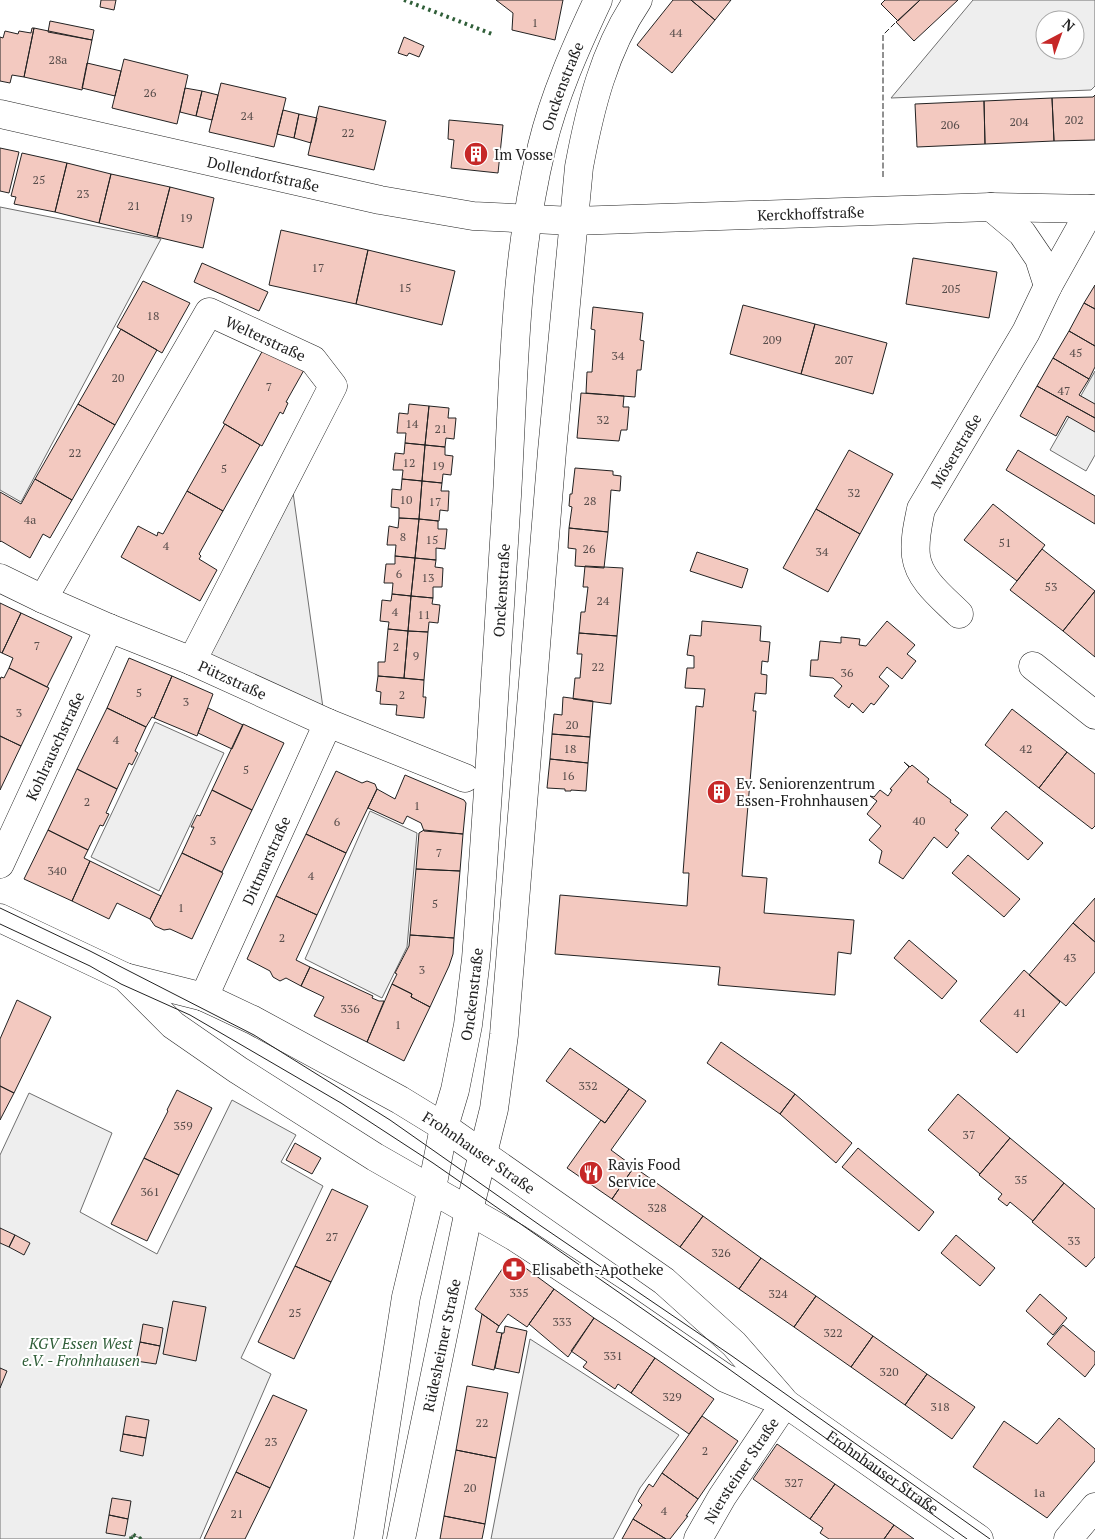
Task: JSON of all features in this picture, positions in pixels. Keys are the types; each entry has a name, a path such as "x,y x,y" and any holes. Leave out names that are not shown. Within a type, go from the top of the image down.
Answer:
{"main road":[{"name":"Onckenstraße","path":"432,1188 468,1024 476,959 519,286 528,220 542,146 553,109 598,0"},
{"path":"484,1154 494,1109 506,1016 552,451 579,167 586,126 613,42 638,0"},
{"name":"Dollendorfstraße","path":"0,114 380,200 461,215 528,220"},
{"name":"Kerckhoffstraße","path":"528,220 573,221 991,207 1093,209"},
{"path":"991,207 1022,233 1039,258 1048,286"},
{"name":"Möserstraße","path":"959,614 922,573 916,557 916,540 921,509 1026,332 1048,286 1093,209"},
{"name":"Welterstraße","path":"43,599 209,312 313,360 333,386 192,661"},
{"name":"Pützstraße","path":"0,578 43,599 192,661 328,723 465,778"},
{"name":"Kohlrauschstraße","path":"0,864 109,628"},
{"path":"1032,666 1095,715"},
{"name":"Dittmarstraße","path":"204,997 328,723"},
{"name":"Frohnhauser Straße","path":"0,918 125,977 204,997 262,1024 400,1100 444,1127 664,1280 734,1344 785,1403"},
{"name":"Frohnhauser Straße","path":"125,977 173,1025 238,1070 375,1157 524,1242 725,1378 785,1403 979,1539"},
{"name":"Rüdesheimer Straße","path":"401,1539 469,1210 484,1154"},
{"path":"368,1539 406,1297 432,1188"},
{"name":"Niersteiner Straße","path":"698,1539 722,1497 785,1403"},
{"path":"1068,1539 1095,1506"}],"green space":[{"path":"973,0 1095,0 1095,86 1091,90 891,98"},
{"path":"0,207 161,239 21,502 0,490"},
{"path":"1095,371 1095,455 1086,471 1050,450"},
{"path":"291,478 324,715 198,658"},
{"path":"155,722 224,753 159,891 91,857"},
{"path":"370,811 417,833 407,947 382,998 305,959"},
{"name":"KGV Essen West e.V. - Frohnhausen","path":"29,1093 112,1133 80,1212 157,1254 232,1100 296,1135 281,1162 323,1186 241,1358 271,1374 200,1539 143,1539 132,1535 131,1539 0,1539 0,1155"},
{"path":"530,1339 679,1435 640,1488 613,1539 491,1539"}],"building":[{"path":"101,0 116,0 114,10 100,7"},
{"path":"496,0 563,0 555,40 512,30 513,13"},
{"path":"673,0 691,0 715,20 672,73 637,45"},
{"path":"691,0 731,0 715,20"},
{"path":"885,0 920,0 898,21 881,4"},
{"path":"920,0 958,0 914,41 896,22"},
{"path":"50,21 94,30 92,40 48,32"},
{"path":"32,28 34,28 24,77 12,75 10,83 0,81 0,37 3,38 5,31 18,34 19,31 31,33"},
{"path":"34,28 92,40 82,90 24,77"},
{"path":"404,37 424,46 419,57 409,53 407,56 398,53"},
{"path":"124,59 188,75 177,124 112,108"},
{"path":"87,63 121,71 115,96 82,88"},
{"path":"221,83 286,98 274,147 209,132"},
{"path":"185,88 202,91 196,116 180,112"},
{"path":"202,91 218,95 212,120 196,116"},
{"path":"1095,95 1095,140 1054,141 1052,98 1093,97"},
{"path":"1052,98 1054,141 985,144 984,101"},
{"path":"984,101 985,144 917,147 915,104"},
{"path":"319,106 386,121 374,170 308,155"},
{"path":"283,110 299,114 294,138 277,134"},
{"path":"299,114 317,118 311,143 294,138"},
{"name":"Im Vosse","path":"449,120 503,125 498,173 451,168 454,140 448,139"},
{"path":"0,148 19,152 9,193 0,191"},
{"path":"22,153 67,163 55,212 14,204 16,197 11,196"},
{"path":"67,163 111,174 99,223 55,212"},
{"path":"111,174 170,187 157,237 99,223"},
{"path":"170,187 214,198 203,248 157,237"},
{"path":"281,230 368,250 356,304 269,285"},
{"path":"368,250 455,271 442,325 356,304"},
{"path":"913,258 997,272 989,318 906,304"},
{"path":"202,263 268,292 259,311 194,282"},
{"path":"143,281 190,303 162,353 117,327"},
{"path":"1095,285 1095,309 1084,303"},
{"path":"1084,303 1095,309 1095,346 1069,331"},
{"path":"743,305 815,324 801,374 730,354"},
{"path":"593,307 643,313 640,340 644,341 641,370 637,370 635,397 586,393 587,372 592,372 595,330 591,329"},
{"path":"815,324 887,343 873,394 801,374"},
{"path":"121,329 157,350 115,425 78,404"},
{"path":"1069,331 1095,346 1095,367 1089,379 1053,358"},
{"path":"264,348 304,370 286,402 288,403 283,414 280,412 262,446 223,423"},
{"path":"1053,358 1089,379 1079,395 1095,404 1095,418 1037,386"},
{"path":"1037,386 1095,418 1095,432 1067,416 1056,436 1020,416"},
{"path":"581,393 624,396 623,407 629,407 627,430 621,430 619,441 577,438"},
{"path":"78,404 115,425 72,500 35,479"},
{"path":"409,404 429,406 425,445 405,443 406,433 397,433 399,413 408,414"},
{"path":"429,406 449,408 448,418 456,418 454,439 446,438 445,447 425,445"},
{"path":"225,424 260,445 223,511 187,491"},
{"path":"405,443 425,445 422,481 402,479 403,470 393,470 395,453 404,454"},
{"path":"425,445 445,447 445,455 453,456 451,475 443,474 442,483 422,481"},
{"path":"849,450 893,474 860,534 816,509"},
{"path":"1018,450 1095,496 1095,524 1006,470"},
{"path":"575,468 613,471 613,475 621,476 620,491 611,490 608,532 569,528 572,507 569,506 570,494 572,494"},
{"path":"35,479 72,500 50,538 43,534 30,558 0,542 0,492 21,504"},
{"path":"402,479 422,481 419,519 399,518 399,508 391,507 392,489 401,490"},
{"path":"422,481 442,483 441,491 449,491 448,511 440,510 439,521 419,519"},
{"path":"187,491 223,511 199,554 201,556 199,559 217,570 200,601 121,557 138,526 157,536 158,532 163,534"},
{"path":"993,504 1045,545 1017,581 964,540"},
{"path":"816,509 860,534 828,592 783,568"},
{"path":"399,518 419,519 415,558 395,556 396,545 387,545 389,526 398,528"},
{"path":"419,519 438,521 438,529 447,529 445,549 436,548 436,560 415,558"},
{"path":"569,528 608,532 604,568 575,566 576,549 568,548"},
{"path":"1042,549 1095,591 1063,631 1010,590"},
{"path":"697,552 748,569 742,588 690,571"},
{"path":"395,556 415,558 411,596 392,594 393,583 384,583 386,564 395,564"},
{"path":"415,558 436,560 435,567 443,568 442,587 433,587 433,598 411,596"},
{"path":"585,566 623,568 617,636 579,633 581,612 585,612 588,587 583,587"},
{"path":"1095,591 1095,657 1063,631"},
{"path":"392,594 411,596 408,631 388,629 389,622 380,621 382,600 391,601"},
{"path":"411,596 433,598 432,604 440,605 438,623 429,622 428,632 408,631"},
{"path":"0,603 21,613 2,653 0,652"},
{"path":"21,613 72,637 47,687 9,668 13,658 2,653"},
{"name":"Ev. Seniorenzentrum Essen-Frohnhausen","path":"702,621 761,626 760,641 770,642 768,662 762,661 761,674 767,675 766,694 755,693 753,711 756,711 742,876 767,878 764,913 854,920 851,954 838,952 835,995 718,985 720,967 555,954 560,895 687,906 689,873 683,873 696,706 703,707 705,689 685,688 687,668 694,668 694,656 687,655 690,635 701,636"},
{"path":"887,621 915,645 907,654 916,661 902,679 887,667 879,677 889,686 874,705 871,703 863,713 852,703 849,708 834,696 842,686 833,678 810,676 811,660 818,660 820,641 841,643 841,637 860,639 859,645 866,646"},
{"path":"388,629 408,631 404,678 378,676 378,662 385,662"},
{"path":"408,631 428,632 424,680 404,678"},
{"path":"579,633 617,636 611,704 573,699 575,678 580,678 582,654 577,654"},
{"path":"129,658 172,676 154,718 152,717 146,727 107,708"},
{"path":"9,668 49,688 21,746 0,736 0,680 1,677 4,678"},
{"path":"172,676 213,694 197,736 154,718"},
{"path":"378,676 424,680 423,697 426,697 424,718 396,715 397,705 380,704 381,692 376,691"},
{"path":"563,697 593,701 590,737 552,734 554,714 562,715"},
{"path":"107,708 146,727 135,751 138,753 132,765 129,763 117,789 77,769"},
{"path":"208,708 243,725 232,749 198,733"},
{"path":"1012,709 1067,752 1039,788 985,745"},
{"path":"243,724 284,743 252,810 212,790"},
{"path":"552,734 590,737 588,763 550,759"},
{"path":"0,736 21,746 0,790"},
{"path":"1067,752 1095,774 1095,826 1092,829 1039,788"},
{"path":"550,759 588,763 586,791 565,791 565,789 547,788"},
{"path":"904,762 910,767 912,765 929,779 927,782 968,815 955,830 959,833 947,848 934,837 903,879 879,863 882,851 869,840 881,826 867,814 877,801 870,796 874,797 880,790 888,796 892,790 890,789 909,767"},
{"path":"77,769 117,789 106,813 109,814 103,826 100,825 88,850 48,830"},
{"path":"336,771 362,783 367,781 375,784 377,789 346,853 306,834"},
{"path":"405,775 464,800 466,803 463,834 424,831 421,823 407,816 403,824 368,808 377,789 395,799"},
{"path":"212,790 252,810 222,872 182,853 194,827 191,827 197,815 200,816"},
{"path":"1006,811 1043,843 1028,860 991,828"},
{"path":"48,830 88,850 84,858 90,861 72,901 24,879"},
{"path":"424,830 463,834 460,871 416,869 419,833"},
{"path":"306,834 346,853 317,915 276,896"},
{"path":"182,853 223,873 192,939 170,929 164,930 155,926 150,919"},
{"path":"968,855 1020,899 1004,917 952,873"},
{"path":"90,861 161,896 150,919 117,903 109,919 72,901"},
{"path":"416,869 460,871 454,938 410,935"},
{"path":"276,896 317,915 296,960 310,967 301,986 286,978 280,981 273,977 270,971 247,959"},
{"path":"1095,898 1095,942 1073,923"},
{"path":"1073,923 1095,942 1095,972 1066,1006 1029,975"},
{"path":"410,935 454,938 453,954 449,966 430,1007 411,997 412,994 392,984 397,974 395,973 409,946"},
{"path":"909,940 957,981 942,999 894,958"},
{"path":"310,967 373,996 372,998 384,1001 367,1042 314,1016 324,997 301,986"},
{"path":"1024,970 1060,1002 1017,1053 980,1021"},
{"path":"392,984 412,994 411,997 430,1007 404,1061 367,1042"},
{"path":"17,1000 51,1017 14,1093 0,1086 0,1039"},
{"path":"721,1042 795,1094 780,1114 707,1063"},
{"path":"570,1048 629,1089 605,1123 546,1081"},
{"path":"0,1086 14,1093 0,1120"},
{"path":"629,1089 646,1101 611,1150 634,1167 612,1199 567,1168 601,1120 605,1123"},
{"path":"177,1090 212,1108 179,1175 144,1158"},
{"path":"795,1094 852,1143 836,1163 780,1114"},
{"path":"958,1094 1010,1138 980,1174 928,1130"},
{"path":"1010,1138 1064,1183 1033,1221 1010,1202 1007,1206 998,1199 1002,1194 979,1175"},
{"path":"295,1143 321,1158 312,1174 286,1160"},
{"path":"858,1148 934,1212 919,1231 842,1167"},
{"path":"144,1158 179,1175 147,1241 111,1224"},
{"path":"634,1167 703,1216 680,1247 612,1199"},
{"path":"1064,1183 1095,1209 1095,1257 1086,1267 1032,1222"},
{"path":"332,1189 368,1206 331,1282 295,1266"},
{"path":"703,1216 761,1258 739,1289 680,1247"},
{"path":"0,1228 15,1235 9,1247 0,1243"},
{"path":"15,1235 30,1243 24,1255 9,1247"},
{"path":"956,1235 995,1268 980,1286 941,1253"},
{"path":"761,1258 816,1296 794,1327 739,1289"},
{"path":"516,1261 554,1289 527,1327 508,1314 499,1326 475,1309 507,1262"},
{"path":"295,1266 331,1282 294,1359 258,1342"},
{"path":"554,1289 594,1318 568,1357 529,1324"},
{"path":"1040,1294 1067,1318 1053,1335 1026,1311"},
{"path":"816,1296 873,1336 851,1367 794,1327"},
{"path":"173,1301 206,1307 196,1361 163,1354"},
{"path":"482,1314 499,1326 496,1332 502,1333 494,1370 472,1365"},
{"path":"594,1318 655,1358 631,1393 618,1384 615,1389 583,1367 587,1362 571,1351"},
{"path":"143,1324 163,1328 160,1346 140,1342"},
{"path":"1063,1325 1095,1352 1095,1364 1085,1377 1047,1344"},
{"path":"505,1326 527,1331 519,1373 495,1368"},
{"path":"873,1336 927,1374 905,1405 851,1367"},
{"path":"140,1342 160,1346 156,1364 136,1361"},
{"path":"655,1358 714,1399 689,1434 631,1393"},
{"path":"0,1368 7,1371 0,1388"},
{"path":"927,1374 975,1407 952,1439 905,1405"},
{"path":"467,1386 508,1393 496,1458 456,1450"},
{"path":"273,1395 307,1410 270,1488 236,1472"},
{"path":"126,1416 149,1420 146,1438 123,1434"},
{"path":"702,1416 738,1441 698,1499 662,1473"},
{"path":"1059,1418 1095,1449 1095,1461 1047,1518 973,1467 1004,1421 1037,1444"},
{"path":"123,1434 146,1438 143,1456 120,1451"},
{"path":"777,1444 835,1484 810,1519 753,1479"},
{"path":"456,1450 496,1458 485,1524 444,1516"},
{"path":"236,1472 270,1488 245,1539 204,1539"},
{"path":"662,1473 698,1499 686,1516 688,1516 670,1539 666,1539 633,1519 642,1505 638,1501 649,1484 653,1487"},
{"path":"835,1484 894,1525 884,1539 829,1539 820,1533 823,1528 810,1519"},
{"path":"112,1498 131,1501 128,1519 109,1515"},
{"path":"109,1515 128,1519 125,1536 106,1533"},
{"path":"444,1516 485,1524 482,1539 440,1539"},
{"path":"633,1519 666,1539 622,1539"},
{"path":"894,1525 914,1539 884,1539"}],"tram line":[{"path":"0,908 90,951 254,1035 390,1120 732,1356 990,1539"},
{"path":"0,924 90,966 121,984 190,1015 341,1103 433,1163 726,1367 967,1539"}],"hedge":[{"path":"404,0 492,34"},
{"path":"131,1539 132,1534 141,1539"}],"fence":[{"path":"883,177 883,35 896,22"}],"place":[{"name":"Im Vosse","path":"476,154"},
{"name":"Ev. Seniorenzentrum Essen-Frohnhausen","path":"719,792"},
{"name":"Ravis Food Service","path":"591,1173"},
{"name":"Elisabeth-Apotheke","path":"514,1269"}]}
